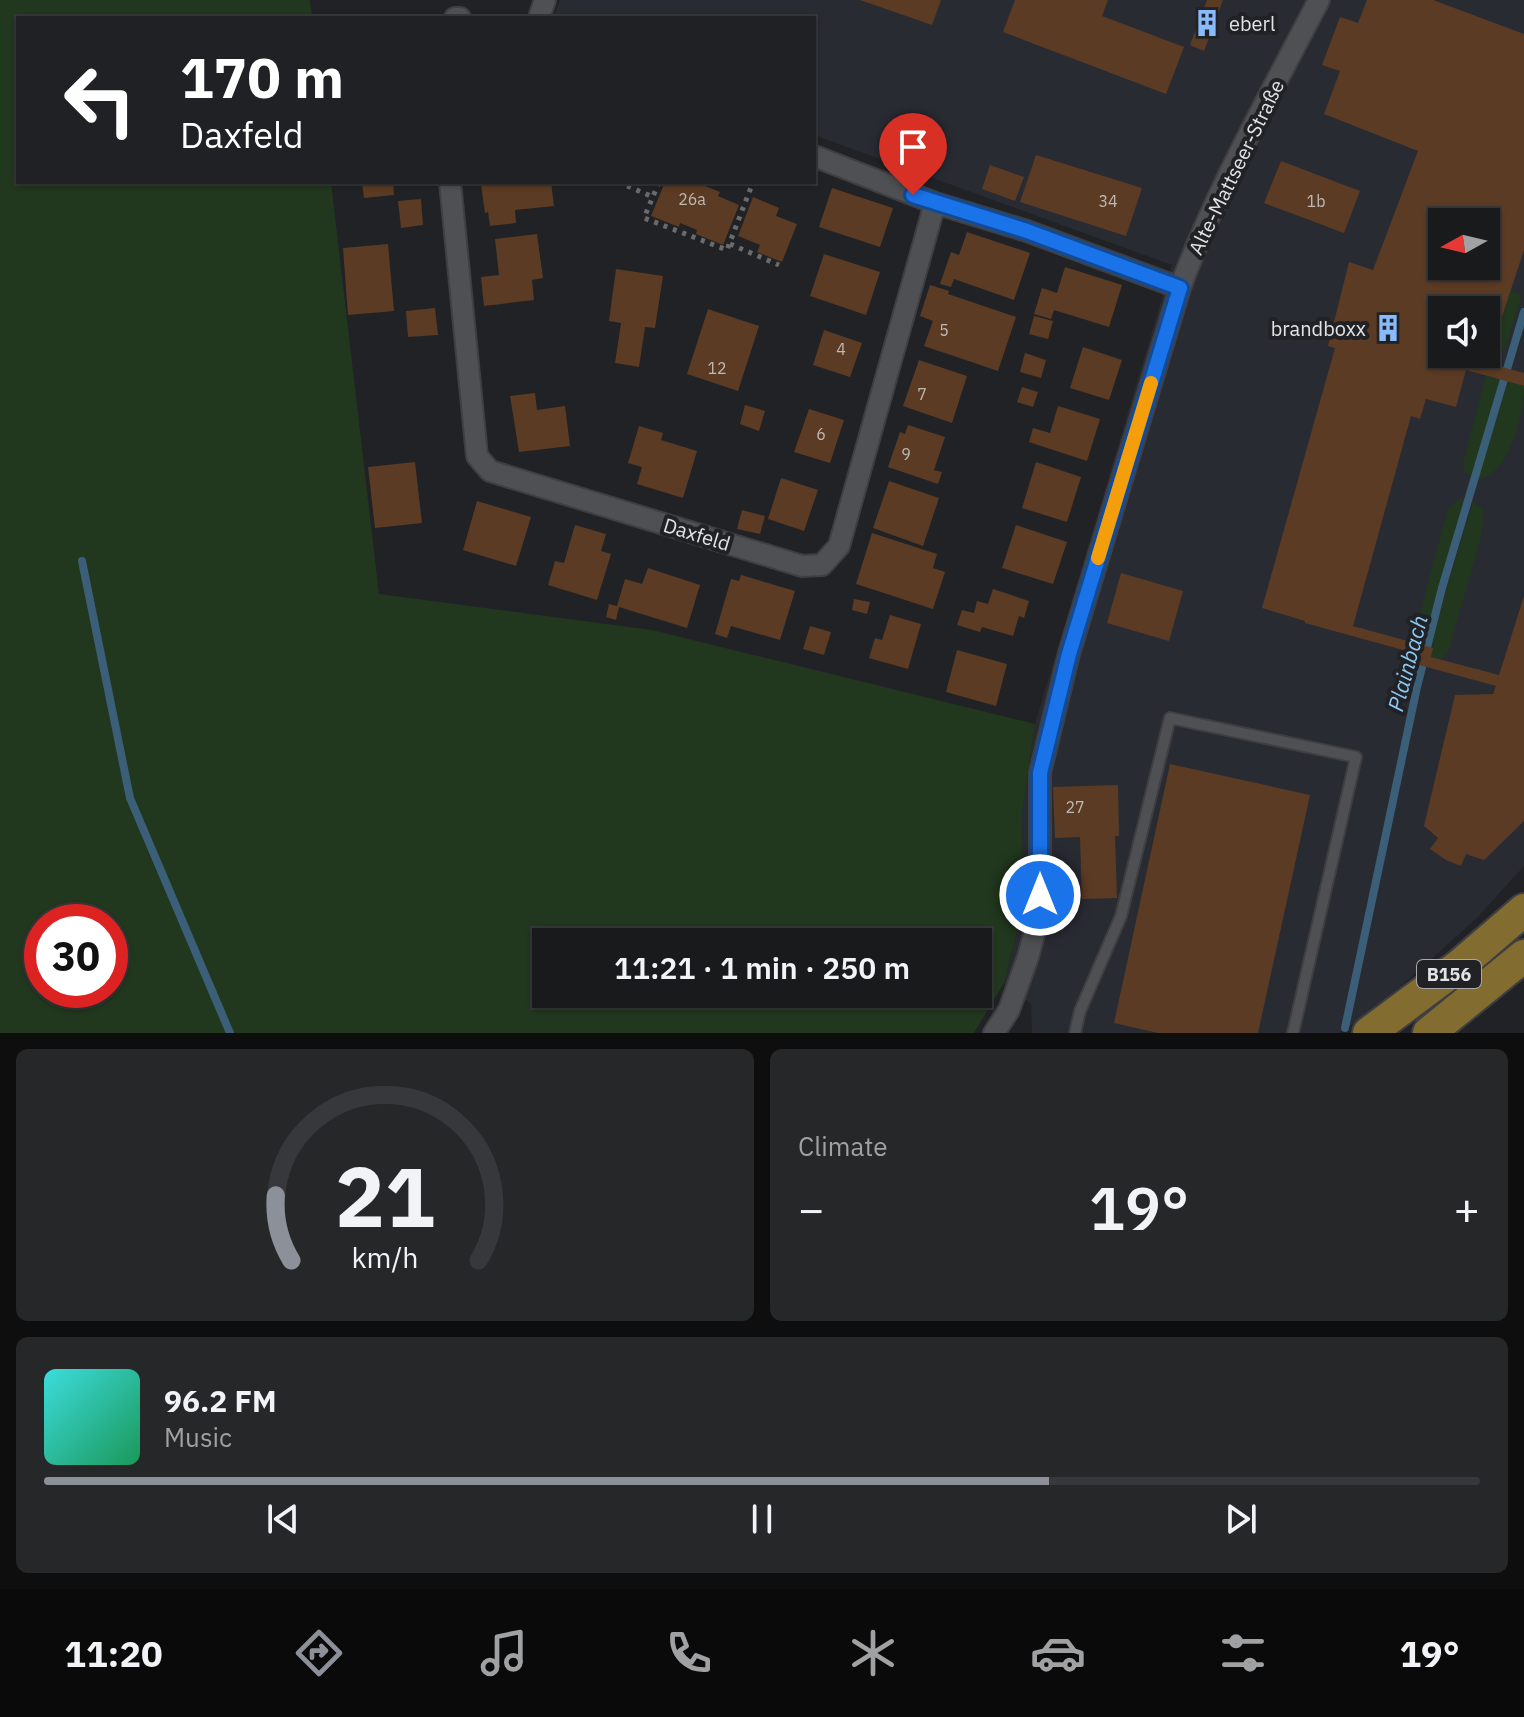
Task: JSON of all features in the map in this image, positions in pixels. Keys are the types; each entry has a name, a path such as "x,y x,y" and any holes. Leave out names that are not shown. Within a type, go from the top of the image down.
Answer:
{"main road":[{"name":"B156","path":"1369,1033 1459,966 1524,910"},
{"name":"B156","path":"1429,1033 1524,956"}],"street":[{"name":"Alte-Mattseer-Straße","path":"994,1033 1009,1010 1036,927 1040,895 1040,773 1069,654 1180,288 1199,236 1220,192 1319,0"},
{"path":"816,157 935,203 1027,231 1180,288"},
{"name":"Daxfeld","path":"450,184 477,456 490,471 802,566 822,565 839,546 935,203"}],"lane":[{"path":"1075,1033 1080,1011 1121,916 1170,718 1356,757 1293,1033"}],"path":[{"path":"623,184 653,197"},
{"path":"658,184 644,218 727,250 752,184"},
{"path":"730,244 779,265"}],"shaded area":[{"path":"560,0 1524,0 1524,866 1476,919 1374,1010 1339,1033 1032,1033 1031,1004 1004,983 1017,932 1023,879 1022,814 1035,724 1172,265 816,136 816,16 554,16"}],"green space":[{"path":"0,0 310,0 312,16 16,16 16,184 331,184 379,594 652,630 1035,724 1022,814 1023,879 1017,932 1004,983 992,1003 992,928 532,928 532,1008 989,1008 974,1033 0,1033"},
{"path":"1509,290 1522,295 1505,350 1500,349 1500,321"},
{"path":"1486,375 1500,380 1471,477 1464,470 1463,463"},
{"path":"1508,381 1524,386 1518,426 1513,442 1498,467 1478,479"},
{"path":"1460,499 1466,499 1424,646 1412,642 1448,509"},
{"path":"1473,502 1483,509 1482,533 1448,652 1440,660 1431,657 1429,647"}],"building":[{"path":"860,0 941,0 932,25"},
{"path":"1015,0 1108,0 1102,16 1184,47 1166,94 1003,32"},
{"name":"eberl","path":"1207,0 1223,0 1204,51 1190,45"},
{"name":"brandboxx","path":"1367,0 1433,0 1524,34 1524,250 1500,323 1500,296 1428,296 1428,368 1500,366 1524,373 1524,386 1466,370 1456,407 1426,399 1420,419 1411,416 1353,626 1433,648 1431,657 1499,675 1524,596 1524,821 1484,860 1466,854 1461,866 1430,849 1438,838 1424,826 1455,695 1493,694 1496,686 1412,663 1414,653 1262,608 1335,348 1328,346 1349,262 1373,270 1418,151 1324,114 1340,71 1322,65 1340,17 1358,23"},
{"path":"1036,155 1142,188 1126,236 1020,202"},
{"path":"1281,161 1360,191 1344,233 1264,203"},
{"path":"990,165 1024,177 1015,201 982,189"},
{"path":"362,184 393,184 394,195 364,198"},
{"path":"481,184 551,184 554,206 515,210 516,223 490,226 488,212 485,213"},
{"path":"664,184 700,184 720,192 718,196 739,205 723,245 696,234 697,230 680,223 679,227 651,216"},
{"path":"832,188 893,208 880,247 819,227"},
{"path":"753,197 779,208 776,216 797,224 782,262 757,252 760,245 738,236"},
{"path":"421,199 423,225 401,228 398,201"},
{"path":"967,232 1030,253 1014,300 954,279 951,287 940,284 951,252 959,255"},
{"path":"537,234 543,278 532,280 534,300 484,306 481,277 499,275 495,239"},
{"path":"388,244 394,311 348,315 343,248"},
{"path":"824,254 880,272 866,315 810,296"},
{"path":"1065,267 1122,285 1109,327 1054,310 1051,319 1034,314 1042,288 1057,293"},
{"path":"616,269 663,276 655,328 645,327 639,367 615,363 621,323 609,321"},
{"path":"930,285 1016,317 998,371 924,346 933,321 920,316"},
{"path":"435,308 438,335 408,337 406,311"},
{"path":"708,309 759,326 738,391 687,374"},
{"path":"1034,316 1053,321 1048,339 1029,334"},
{"path":"824,330 862,343 850,377 813,365"},
{"path":"1083,347 1122,360 1109,400 1070,388"},
{"path":"1025,353 1046,360 1041,378 1020,372"},
{"path":"919,360 967,376 952,423 903,406"},
{"path":"1022,387 1038,392 1033,407 1017,402"},
{"path":"535,393 537,410 565,406 570,446 519,452 510,396"},
{"path":"745,405 765,411 759,431 740,424"},
{"path":"1058,406 1100,419 1087,461 1029,442 1033,428 1050,433"},
{"path":"809,409 844,420 830,463 794,452"},
{"path":"908,425 945,437 934,470 942,472 938,484 888,467 900,432 905,434"},
{"path":"639,426 663,433 661,440 697,451 683,498 637,484 642,467 628,463"},
{"path":"415,462 422,523 375,528 368,467"},
{"path":"1036,462 1081,477 1067,522 1022,508"},
{"path":"781,478 818,490 804,531 768,519"},
{"path":"889,481 939,498 923,546 873,528"},
{"path":"477,501 531,517 516,566 463,550"},
{"path":"742,510 765,516 760,534 737,529"},
{"path":"575,525 606,534 601,551 611,554 597,600 548,585 555,561 564,563"},
{"path":"1016,525 1067,542 1053,584 1002,568"},
{"path":"872,533 937,554 933,568 945,572 933,609 856,584"},
{"path":"648,568 700,585 687,628 619,607 616,620 606,617 609,604 617,606 625,579 642,584"},
{"path":"1121,573 1183,591 1169,641 1107,623"},
{"path":"741,575 795,591 780,640 731,626 727,638 715,634 731,579 739,581"},
{"path":"993,589 1029,601 1024,618 1019,616 1013,636 982,627 980,632 957,625 962,610 974,613 977,601 988,604"},
{"path":"854,599 870,602 867,614 852,610"},
{"path":"890,615 921,624 908,669 869,658 875,638 882,640"},
{"path":"810,626 831,632 824,655 803,649"},
{"path":"957,650 1007,664 996,706 946,692"},
{"path":"1170,764 1310,795 1258,1033 1158,1033 1114,1023"},
{"path":"1118,785 1119,836 1115,836 1117,898 1082,899 1080,837 1055,838 1053,787"}],"waterway":[{"name":"Plainbach","path":"1345,1028 1417,687 1442,588 1524,312"},
{"path":"82,561 130,798 230,1033"}],"slow traffic":[{"path":"1098,558 1151,383"}],"place":[{"name":"eberl","path":"1207,23"},
{"name":"brandboxx","path":"1388,328"}],"route":[{"path":"913,195 1027,231 1180,288 1069,654 1040,773 1040,895"}]}
